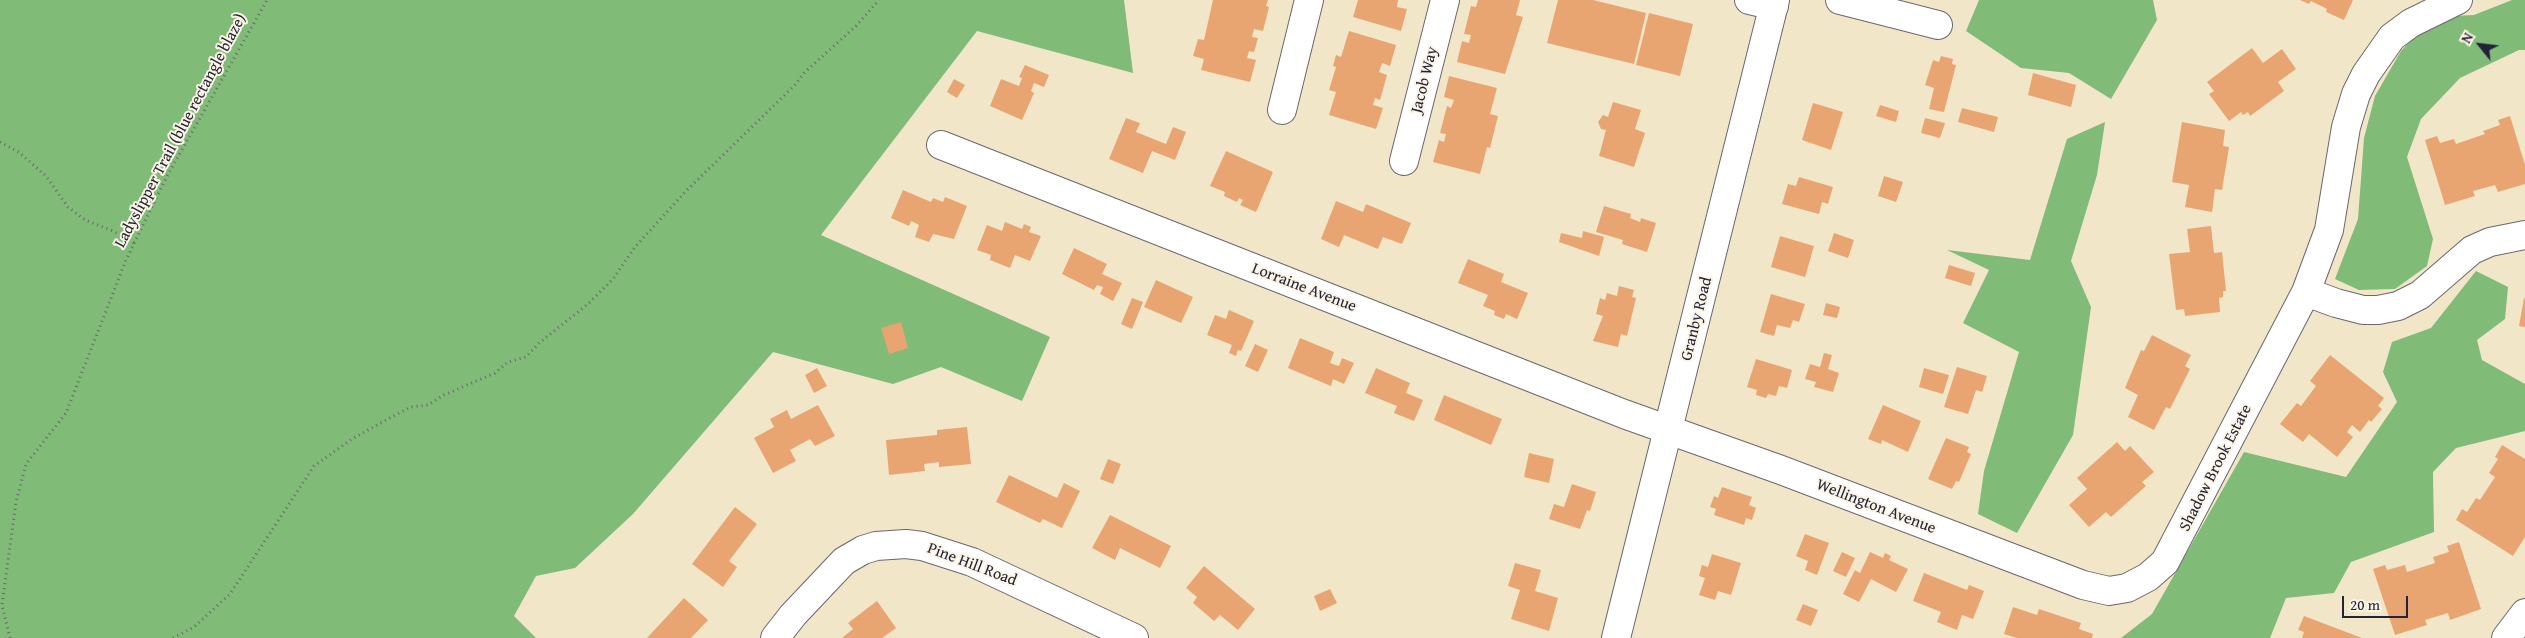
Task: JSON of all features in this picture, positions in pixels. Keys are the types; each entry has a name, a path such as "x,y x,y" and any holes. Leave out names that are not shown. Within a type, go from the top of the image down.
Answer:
{"street":[{"path":"1282,110 1310,0"},
{"name":"Jacob Way","path":"1404,161 1445,0"},
{"path":"1840,0 1938,24"},
{"name":"Shadow Brook Estate","path":"2084,585 2109,591 2127,588 2148,577 2165,562 2306,292 2329,230 2346,127 2356,94 2366,74 2392,38 2411,23 2458,0"},
{"name":"Granby Road","path":"1616,638 1668,430 1766,2"},
{"name":"Lorraine Avenue","path":"941,145 1668,430"},
{"path":"2306,292 2363,310 2378,310 2398,306 2420,295 2472,250 2490,242 2525,235"},
{"name":"Wellington Avenue","path":"1668,430 2084,585"},
{"name":"Pine Hill Road","path":"775,638 793,614 844,561 863,550 876,546 906,544 922,546 972,562 1134,638"},
{"path":"2506,638 2525,613"}],"path":[{"name":"Ladyslipper Trail (blue rectangle blaze)","path":"10,638 2,604 16,502 26,464 66,413 134,243 166,178 267,0"},
{"path":"173,638 194,627 230,594 314,466 352,439 397,414 411,407 428,405 444,395 495,372 508,362 526,357 539,342 588,304 613,279 635,247 686,191 794,86 805,72 856,26 879,0"},
{"path":"0,142 20,153 46,176 59,196 79,216 113,230 134,243"}],"green space":[{"path":"0,0 1124,0 1133,73 977,31 821,235 1050,337 1022,401 941,367 893,384 773,352 633,514 575,568 536,576 514,616 536,638 0,638"},
{"path":"1979,0 2153,0 2157,20 2111,99 2069,73 2021,68 1966,31"},
{"path":"2512,0 2525,0 2525,50 2519,50 2460,78 2421,119 2407,157 2433,239 2427,266 2395,289 2359,290 2335,279 2358,219 2364,138 2375,96 2401,51 2433,17 2474,15"},
{"path":"2105,122 2097,175 2071,261 2091,307 2073,435 2017,533 1978,514 1984,471 2019,352 1963,323 1989,270 1947,250 2030,260 2067,139"},
{"path":"2476,271 2508,287 2505,319 2477,340 2482,360 2525,384 2525,431 2456,448 2433,472 2434,532 2351,562 2334,593 2286,598 2270,638 2121,638 2152,614 2244,452 2346,477 2397,402 2383,372 2392,342 2431,328"}],"building":[{"path":"1213,0 1268,0 1266,6 1269,7 1263,31 1254,29 1252,37 1258,38 1254,52 1249,51 1247,58 1256,60 1250,82 1201,70 1204,59 1193,56 1198,39 1204,40"},
{"path":"1358,0 1398,0 1397,7 1407,9 1401,31 1353,17"},
{"path":"1478,0 1520,0 1516,15 1523,17 1505,74 1457,62 1462,41 1469,43 1471,35 1464,34 1471,6 1476,7"},
{"path":"1558,0 1593,0 1646,13 1634,64 1547,43"},
{"path":"2300,0 2353,0 2344,20 2326,12 2327,9 2311,1 2309,4"},
{"path":"1649,13 1693,24 1680,76 1636,65"},
{"path":"1349,31 1396,45 1390,66 1382,63 1379,72 1387,75 1380,100 1375,98 1373,105 1383,108 1376,129 1329,115 1336,92 1329,90 1336,67 1333,66 1336,55 1341,57"},
{"path":"2252,48 2263,63 2282,49 2296,69 2278,82 2284,91 2250,116 2248,112 2243,115 2241,112 2229,121 2209,94 2214,91 2207,82"},
{"path":"1941,56 1953,59 1952,64 1956,65 1944,112 1929,109 1934,88 1925,85 1933,60 1939,62"},
{"path":"1025,65 1049,75 1044,87 1034,83 1031,91 1034,93 1022,120 990,106 1001,79 1019,86 1022,78 1019,77"},
{"path":"2033,73 2076,85 2071,107 2028,95"},
{"path":"1449,76 1497,88 1490,114 1498,116 1490,148 1487,147 1480,174 1433,162 1439,140 1444,142 1446,134 1440,133 1447,106 1451,108 1454,100 1444,97"},
{"path":"954,79 965,85 957,98 947,92"},
{"path":"1613,102 1641,110 1635,129 1645,133 1634,167 1599,156 1606,130 1601,129 1598,122 1603,115 1608,117"},
{"path":"1813,103 1843,112 1831,150 1802,140"},
{"path":"1880,105 1899,111 1896,122 1876,116"},
{"path":"1962,108 1998,117 1994,132 1958,122"},
{"path":"2510,116 2525,165 2525,184 2498,192 2495,185 2473,191 2475,196 2445,205 2425,140 2437,136 2440,143 2454,139 2456,144 2485,134 2483,131 2500,125 2498,120"},
{"path":"1126,118 1140,123 1136,132 1166,144 1173,127 1186,132 1175,160 1152,151 1143,173 1109,159"},
{"path":"1925,118 1945,123 1940,138 1921,133"},
{"path":"2182,122 2225,130 2223,146 2229,147 2222,190 2215,189 2212,212 2185,207 2189,185 2172,182"},
{"path":"1226,151 1273,172 1256,212 1240,205 1243,200 1239,198 1237,202 1224,196 1225,192 1210,186"},
{"path":"1884,176 1903,182 1896,202 1878,196"},
{"path":"1799,177 1833,187 1828,204 1822,202 1819,214 1782,204 1788,184 1796,186"},
{"path":"903,190 931,202 933,198 943,202 945,197 967,206 954,239 933,234 929,242 915,237 919,225 911,221 909,226 891,218"},
{"path":"1336,201 1363,212 1366,204 1411,223 1402,244 1383,237 1378,249 1344,235 1339,247 1321,239"},
{"path":"1604,206 1631,214 1630,218 1640,222 1641,218 1656,223 1647,252 1622,244 1623,240 1596,232"},
{"path":"1005,222 1022,229 1024,224 1031,227 1029,232 1041,236 1030,261 1015,255 1010,268 990,260 991,255 977,250 987,225 1002,231"},
{"path":"2211,226 2214,253 2222,252 2226,291 2223,291 2223,297 2219,298 2220,312 2185,316 2184,309 2176,310 2169,254 2190,252 2187,229"},
{"path":"1583,231 1604,237 1599,256 1559,242 1561,233 1582,238"},
{"path":"1834,233 1854,240 1848,258 1828,251"},
{"path":"1780,236 1814,246 1805,277 1771,267"},
{"path":"1074,248 1107,264 1102,274 1122,283 1113,301 1100,294 1103,287 1097,285 1094,290 1062,274"},
{"path":"1468,259 1504,274 1501,282 1528,293 1517,319 1506,314 1504,319 1494,315 1495,311 1483,306 1488,295 1458,283"},
{"path":"1949,265 1975,273 1971,286 1945,278"},
{"path":"1156,280 1193,297 1181,323 1144,307"},
{"path":"1619,286 1634,290 1632,297 1636,298 1627,336 1621,334 1618,347 1593,341 1603,316 1596,314 1600,298 1605,300 1607,293 1617,296"},
{"path":"1771,294 1805,304 1799,322 1793,320 1790,328 1777,325 1774,336 1760,332"},
{"path":"1132,298 1143,302 1132,329 1121,324"},
{"path":"2525,298 2525,327 2519,326"},
{"path":"1826,303 1840,307 1837,318 1823,315"},
{"path":"1229,310 1254,321 1241,351 1238,350 1236,356 1229,353 1232,345 1207,335 1215,315 1226,319"},
{"path":"901,322 908,348 889,354 881,328"},
{"path":"2152,335 2191,355 2185,366 2190,369 2170,409 2166,407 2154,430 2128,417 2138,395 2125,388 2141,350 2144,351"},
{"path":"1300,338 1334,352 1330,363 1339,366 1342,358 1354,363 1344,384 1333,379 1331,386 1288,368"},
{"path":"1255,344 1268,350 1258,372 1245,366"},
{"path":"1824,353 1832,355 1828,369 1839,373 1833,392 1814,387 1816,382 1805,379 1810,364 1820,367"},
{"path":"2330,355 2384,398 2378,406 2382,409 2371,422 2369,420 2360,432 2352,425 2347,432 2353,437 2337,457 2309,434 2303,442 2280,424 2297,403 2301,406 2316,386 2310,381"},
{"path":"1756,359 1792,370 1787,388 1779,386 1776,396 1768,394 1766,398 1756,395 1757,390 1747,387"},
{"path":"1957,367 1987,376 1982,392 1976,390 1968,414 1944,407"},
{"path":"817,368 827,386 814,393 805,375"},
{"path":"1376,368 1410,383 1406,393 1423,400 1414,421 1394,413 1397,406 1365,393"},
{"path":"1924,368 1949,375 1943,394 1919,387"},
{"path":"1444,395 1502,419 1491,445 1434,420"},
{"path":"818,405 835,436 815,446 810,439 790,450 796,461 773,473 754,438 774,427 770,419 787,410 791,419"},
{"path":"1883,405 1921,421 1908,452 1882,440 1881,444 1868,439"},
{"path":"967,427 971,464 939,467 939,462 924,464 925,471 889,475 886,440 937,435 937,430"},
{"path":"1946,438 1969,447 1967,452 1971,454 1959,482 1956,481 1952,489 1928,479"},
{"path":"2117,442 2125,451 2130,446 2154,472 2142,482 2146,486 2111,517 2106,512 2089,527 2069,505 2087,489 2077,478"},
{"path":"2502,445 2525,459 2525,537 2513,556 2456,520 2462,509 2467,512 2476,498 2480,500 2495,477 2489,473 2498,459 2495,457"},
{"path":"1529,453 1554,459 1549,483 1524,477"},
{"path":"1108,459 1121,464 1113,484 1100,479"},
{"path":"1009,475 1057,498 1064,483 1080,491 1062,528 1043,519 1040,523 996,502"},
{"path":"1572,484 1596,492 1590,511 1587,510 1580,529 1549,519 1554,504 1564,507"},
{"path":"1722,487 1752,497 1749,505 1756,508 1752,520 1746,518 1744,525 1714,515 1716,509 1710,507 1714,496 1718,498"},
{"path":"735,507 757,524 729,561 737,567 723,587 692,564"},
{"path":"1110,515 1171,546 1160,568 1120,548 1115,560 1092,548"},
{"path":"1805,534 1829,543 1817,575 1805,570 1808,561 1796,556"},
{"path":"2459,542 2481,609 2450,620 2448,613 2425,620 2427,625 2395,635 2373,569 2385,565 2387,570 2405,565 2407,572 2435,563 2433,557 2449,552 2447,546"},
{"path":"1842,552 1855,558 1846,577 1833,571"},
{"path":"1870,552 1883,558 1885,553 1891,556 1889,560 1908,569 1896,592 1871,579 1859,602 1843,594 1855,570 1860,573"},
{"path":"1712,554 1741,563 1731,595 1718,591 1715,600 1699,595 1705,578 1699,576 1702,565 1708,567"},
{"path":"1515,563 1541,570 1535,591 1558,598 1549,631 1511,619 1520,590 1508,586"},
{"path":"1204,566 1255,609 1238,630 1220,615 1214,621 1193,603 1197,597 1186,588"},
{"path":"1924,573 1967,590 1969,585 1984,591 1973,619 1962,615 1957,630 1937,622 1941,612 1913,601"},
{"path":"1330,589 1337,603 1320,611 1314,596"},
{"path":"684,598 708,620 691,638 647,638"},
{"path":"877,601 896,628 882,638 842,638 853,629 848,623"},
{"path":"1803,604 1818,610 1811,626 1796,620"},
{"path":"2013,607 2037,615 2039,609 2081,623 2079,629 2093,634 2092,638 2017,638 2004,634"},
{"path":"2304,616 2362,638 2302,638 2304,632 2298,630"}]}
